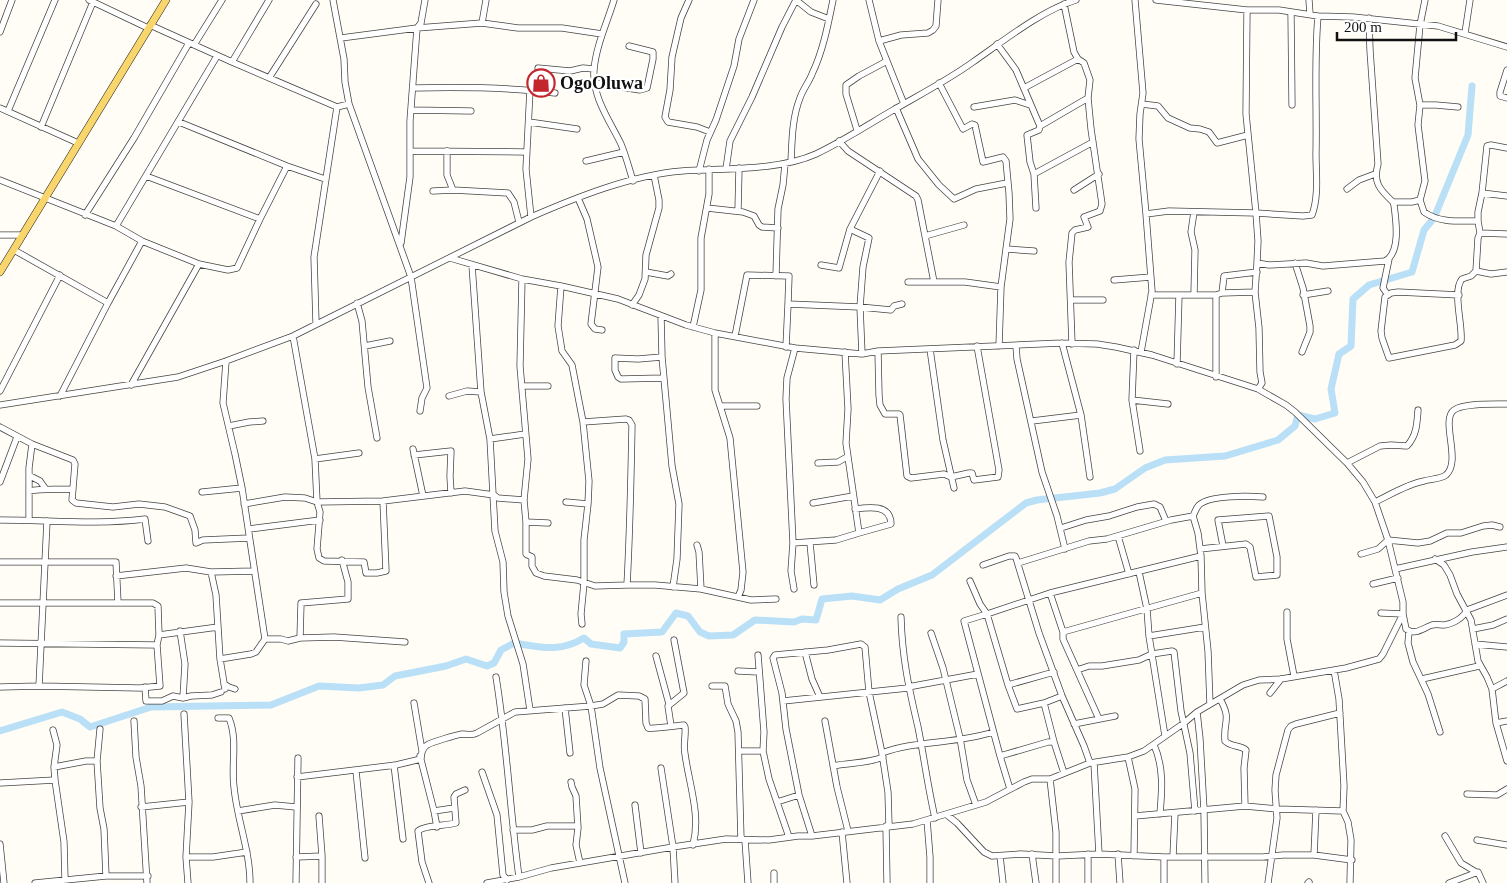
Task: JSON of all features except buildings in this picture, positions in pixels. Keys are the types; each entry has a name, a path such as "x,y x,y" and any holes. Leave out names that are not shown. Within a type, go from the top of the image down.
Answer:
{"main road":[{"path":"0,272 166,0"}],"street":[{"path":"0,32 12,0"},
{"path":"8,111 54,0"},
{"path":"85,215 191,44 222,0"},
{"path":"232,62 269,0"},
{"path":"333,0 341,38 345,82 350,104 412,277 427,388 422,398 420,411"},
{"path":"400,245 410,177 411,110 417,28 421,23 425,0"},
{"path":"482,23 486,0"},
{"path":"614,0 602,34 594,70 594,83 598,98 624,152 633,180"},
{"path":"689,0 682,18 672,58 666,117 668,122 697,127 710,132"},
{"path":"699,171 710,132 716,120 734,66 739,39 754,0"},
{"path":"726,169 730,141 796,0 811,12 829,19"},
{"path":"776,276 778,209 797,108 800,97 812,75 820,54 832,0"},
{"path":"869,0 879,41 904,104"},
{"path":"879,41 933,30 936,26 938,0"},
{"path":"0,405 178,377 226,361 293,336 519,222 578,198 633,180 683,171 788,163 816,154 904,104 974,62 997,44 1073,0"},
{"path":"1135,0 1140,49 1142,104 1139,139 1151,277 1151,295 1141,352"},
{"path":"1156,0 1209,3 1247,10 1279,10 1318,16 1370,18 1438,26 1507,46"},
{"path":"1309,0 1310,14"},
{"path":"1425,0 1420,25 1415,78 1420,105 1418,125 1425,181 1420,200 1424,212 1431,217 1444,220 1478,221"},
{"path":"1465,33 1470,0"},
{"path":"41,127 91,1 337,107 350,104"},
{"path":"269,78 316,4"},
{"path":"1064,4 1074,52 1084,64 1089,76 1090,88 1088,98 1099,174 1101,208 1100,211 1084,217 1088,227 1075,230 1072,233 1069,262 1072,300 1072,344"},
{"path":"1247,10 1246,114 1258,241 1255,292 1262,383 1258,389"},
{"path":"1292,13 1292,105"},
{"path":"1146,214 1170,211 1312,215 1317,179 1316,63 1318,16"},
{"path":"1370,18 1370,50 1378,164 1376,182 1393,202 1397,233 1383,288 1388,295"},
{"path":"341,38 417,28 482,23 518,28 562,28 602,34"},
{"path":"997,44 1016,70 1040,126"},
{"path":"594,83 640,90 647,88 653,52 629,46"},
{"path":"116,226 217,56"},
{"path":"1024,88 1078,59"},
{"path":"857,130 846,94 846,85 858,76 886,61"},
{"path":"538,68 570,71 583,68 594,70"},
{"path":"1507,70 1500,96 1507,98"},
{"path":"939,83 963,129 972,124 974,125 983,162 1005,159 1010,208 1001,287 999,346"},
{"path":"413,88 468,87 554,93"},
{"path":"530,90 526,169 531,217"},
{"path":"1036,208 1034,174 1030,162 1027,136 1039,130 1040,126 1088,98"},
{"path":"974,107 1015,100 1030,105"},
{"path":"1142,104 1158,106 1168,118 1190,128 1208,132 1217,143 1248,135"},
{"path":"1420,105 1458,107"},
{"path":"316,323 314,257 337,107"},
{"path":"0,108 78,143"},
{"path":"896,108 918,159 939,185 954,199 976,189 1007,183"},
{"path":"411,110 471,111"},
{"path":"178,122 287,166 325,179"},
{"path":"529,122 577,130"},
{"path":"839,141 848,150 916,196 934,282"},
{"path":"1034,174 1093,142"},
{"path":"1459,296 1398,292 1388,295 1384,302 1382,338 1390,358 1455,345 1461,341 1459,296 1461,280 1471,276 1476,271 1480,233 1478,221 1487,146 1507,148"},
{"path":"410,151 526,152"},
{"path":"447,151 447,175 453,190"},
{"path":"586,161 624,152"},
{"path":"0,180 116,226 142,241 199,264 228,270 237,268 287,166"},
{"path":"738,211 739,168"},
{"path":"692,327 701,290 701,238 704,214 707,208 709,169"},
{"path":"821,265 839,268 850,229 880,171"},
{"path":"1074,190 1099,174"},
{"path":"1347,189 1359,180 1376,174"},
{"path":"632,305 641,289 646,272 646,255 659,208 654,175"},
{"path":"146,176 260,219"},
{"path":"433,191 453,190 508,193 514,202 519,222"},
{"path":"1482,193 1507,196"},
{"path":"578,198 587,220 598,267 592,324 595,329 602,330"},
{"path":"1393,202 1420,200"},
{"path":"707,208 738,211 754,216 762,227 778,228"},
{"path":"1194,212 1191,232 1195,250 1194,295"},
{"path":"925,236 964,225"},
{"path":"850,229 869,238 863,267 860,307 862,354"},
{"path":"1480,233 1507,234"},
{"path":"0,235 23,235"},
{"path":"60,396 142,241"},
{"path":"1006,249 1034,252"},
{"path":"14,250 108,303"},
{"path":"450,258 522,279 594,293 692,327 786,347 862,354 878,351 977,346 1062,343 1097,344 1134,350 1258,389 1286,405 1347,463 1363,482 1375,502 1388,540 1403,602 1405,626 1410,631 1420,631 1433,625 1444,625 1454,622 1464,615 1467,610 1507,595"},
{"path":"1257,264 1295,263 1323,266 1385,261 1389,259"},
{"path":"1295,263 1303,288 1310,326 1310,332 1302,352"},
{"path":"132,385 199,264"},
{"path":"472,265 481,392 490,439 495,531 503,562 504,592 508,616 523,664 530,710"},
{"path":"1476,271 1491,274 1507,272"},
{"path":"646,272 668,276 671,274"},
{"path":"1216,377 1219,294 1224,276 1257,272"},
{"path":"0,391 60,275"},
{"path":"735,336 747,275 789,276 786,347"},
{"path":"1114,280 1151,277"},
{"path":"522,279 520,366 528,469 524,500 526,554 532,557 532,566 536,573 544,576 577,580 595,586 673,587 700,589 751,600 776,598"},
{"path":"908,282 965,282 1001,287"},
{"path":"561,286 558,326 562,351 572,365 587,451 588,504 584,540 582,624"},
{"path":"1303,295 1328,291"},
{"path":"1151,295 1255,292"},
{"path":"1177,364 1179,295"},
{"path":"1072,300 1103,300"},
{"path":"357,303 362,321 368,387 377,438"},
{"path":"788,304 892,310 894,306 902,304"},
{"path":"661,316 662,357 672,466 679,504 677,558 673,587"},
{"path":"715,333 715,390 730,438 737,530 743,572 738,598"},
{"path":"293,336 315,459 317,502 320,512 317,549 320,558 324,561 364,562 366,573 386,571 383,501"},
{"path":"365,346 390,341"},
{"path":"1062,343 1081,415 1090,478"},
{"path":"878,351 880,405 885,414 900,415 907,476 912,478 944,474 951,477 969,473 972,474 974,480 995,478 999,474 977,346"},
{"path":"1016,346 1022,386 1032,421 1042,472 1065,548"},
{"path":"794,589 791,571 793,544 786,399 787,378 795,348"},
{"path":"930,349 954,488"},
{"path":"1134,350 1132,400 1140,451"},
{"path":"845,352 848,409 846,430 847,457 859,533"},
{"path":"662,357 615,358 615,370 621,379 664,378"},
{"path":"220,659 256,652 265,639 242,488 223,402 226,361"},
{"path":"522,386 548,386"},
{"path":"449,396 467,391 481,392"},
{"path":"1132,400 1168,404"},
{"path":"1375,502 1420,481 1444,477 1451,469 1450,429 1451,413 1453,410 1469,406 1507,404"},
{"path":"720,406 757,406"},
{"path":"1347,463 1376,448 1391,445 1407,446 1415,433 1418,410"},
{"path":"1032,421 1081,415"},
{"path":"583,422 626,419 632,425 630,548 627,585"},
{"path":"229,426 263,421"},
{"path":"0,427 32,444 73,460 75,464 72,500 76,502 113,507 139,504 165,507 190,516 195,530 196,543 203,540 249,538"},
{"path":"490,439 525,434"},
{"path":"0,482 17,436"},
{"path":"29,520 29,461 32,444"},
{"path":"423,496 414,452 451,451 451,492"},
{"path":"315,459 359,453"},
{"path":"818,463 838,462 847,457"},
{"path":"30,476 40,481 44,488"},
{"path":"29,491 44,488 52,490 73,489"},
{"path":"202,492 242,488"},
{"path":"244,504 285,497 306,498 317,502 383,501 465,491 494,495 498,498 524,500"},
{"path":"813,503 853,496"},
{"path":"1210,704 1200,549 1193,516 1199,505 1206,501 1238,496 1263,497"},
{"path":"566,502 588,504"},
{"path":"1060,528 1154,504 1160,507 1166,521"},
{"path":"793,544 836,540 886,527 892,522 887,512 881,508 865,507 855,509"},
{"path":"1018,563 1089,541 1118,536 1166,521 1193,516"},
{"path":"1200,549 1220,545 1246,544 1250,547 1256,577 1278,575 1277,557 1269,516 1218,520 1220,545"},
{"path":"0,520 78,521 92,523 145,519 148,541"},
{"path":"248,529 320,520"},
{"path":"39,686 47,521"},
{"path":"526,522 548,523"},
{"path":"1361,554 1378,549 1388,540 1418,543 1430,541 1447,533 1461,533 1483,526 1492,525 1500,527"},
{"path":"1118,536 1129,574"},
{"path":"810,543 814,586"},
{"path":"697,545 699,552 700,589"},
{"path":"1395,570 1480,550 1507,548"},
{"path":"983,565 1009,556 1015,556 1018,563 1062,696 1092,763 1099,854"},
{"path":"1010,789 964,621 1050,593 1200,556"},
{"path":"1436,559 1444,566 1467,610 1473,629 1479,666 1487,677 1492,689 1496,723 1507,761"},
{"path":"300,638 301,603 348,599 348,582 342,560"},
{"path":"0,562 116,562 118,603"},
{"path":"116,576 186,568 211,572 254,571"},
{"path":"211,572 216,595 224,688"},
{"path":"1139,572 1147,608 1149,636 1166,736"},
{"path":"1373,584 1398,578"},
{"path":"970,581 980,604 987,614 1017,709 1044,703 1062,696"},
{"path":"1050,593 1063,632 1063,638 1099,719"},
{"path":"1063,632 1202,594"},
{"path":"0,604 153,603 158,606 159,635 157,645 160,686 0,687"},
{"path":"1287,612 1287,639 1294,676"},
{"path":"1381,614 1403,614"},
{"path":"487,883 520,877 550,868 673,847 726,840 769,840 812,836 913,824 947,815 998,797 1032,779 1050,779 1092,763 1128,757 1144,751 1197,712 1243,685 1259,680 1334,670 1379,659 1403,614"},
{"path":"901,617 903,655 908,687 935,818"},
{"path":"1473,629 1493,625 1507,619"},
{"path":"1149,636 1205,626"},
{"path":"159,635 218,627"},
{"path":"180,631 185,664 183,698"},
{"path":"1410,631 1408,643 1413,662 1428,694 1440,732"},
{"path":"931,633 937,646 946,679 960,738 966,780 976,805"},
{"path":"265,639 288,641 300,638 334,637 405,642"},
{"path":"669,704 684,693 674,640"},
{"path":"0,643 157,645"},
{"path":"812,836 799,795 786,729 783,701 773,658 775,655 828,650 861,644 864,645 869,692 883,755 888,792 887,883"},
{"path":"1475,644 1507,648"},
{"path":"805,652 815,688 820,697"},
{"path":"1077,670 1089,666 1102,666 1139,660 1152,654 1174,652 1190,752 1195,811"},
{"path":"758,654 764,732 763,751 769,779 788,837"},
{"path":"656,656 669,704 671,726"},
{"path":"586,661 584,685 591,706 600,768 625,883"},
{"path":"1422,679 1479,666"},
{"path":"1334,670 1340,713 1344,786 1343,811 1350,831 1352,860 1350,883"},
{"path":"738,672 759,672"},
{"path":"1008,685 1054,672"},
{"path":"783,701 908,687 978,674"},
{"path":"496,677 503,718 513,830 520,877"},
{"path":"1270,693 1282,678"},
{"path":"1492,689 1507,681"},
{"path":"712,686 725,686 728,704 736,721 743,840 748,883"},
{"path":"145,687 146,702 162,701 173,696 183,698 212,695 224,688 235,689"},
{"path":"811,698 815,688"},
{"path":"297,777 356,771 421,759 421,754 428,745 457,735 477,734 515,712 591,706 603,704 618,695 639,696 645,699 648,728 684,725 685,727 686,738 684,748 688,780 695,808 696,832 693,845"},
{"path":"1220,699 1226,711 1227,719 1224,735 1225,742 1246,750 1244,768 1245,806"},
{"path":"414,703 421,754 437,827"},
{"path":"1044,703 1064,773"},
{"path":"565,708 570,754"},
{"path":"1197,712 1204,810 1205,883"},
{"path":"1268,883 1273,855 1277,809 1276,774 1288,730 1296,724 1340,713"},
{"path":"184,714 189,802 186,857 188,883"},
{"path":"1074,724 1115,716"},
{"path":"218,718 229,718 233,724 234,787 247,852 250,883"},
{"path":"134,721 148,883"},
{"path":"824,721 845,832 847,883"},
{"path":"1496,723 1507,721"},
{"path":"100,729 97,761 100,808 104,829 106,876"},
{"path":"53,730 57,745 54,767 64,842 65,880"},
{"path":"833,766 852,762 868,763 898,747 971,738 993,732"},
{"path":"1000,756 1048,742 1054,742"},
{"path":"1154,745 1159,756 1160,767 1162,792 1160,814"},
{"path":"739,751 763,751"},
{"path":"1128,757 1135,789 1134,856"},
{"path":"296,883 298,758"},
{"path":"54,767 86,761 97,761"},
{"path":"394,765 402,838"},
{"path":"661,768 673,847 674,883"},
{"path":"356,771 365,858"},
{"path":"482,772 497,815 504,875 507,880"},
{"path":"1050,779 1054,804 1057,856 1056,883"},
{"path":"0,783 55,780"},
{"path":"572,782 576,796 578,826 576,845 580,863"},
{"path":"1467,794 1497,795 1507,789"},
{"path":"428,883 422,862 418,831 422,828 456,824 454,808 456,794 464,790"},
{"path":"777,802 799,795"},
{"path":"141,807 189,802"},
{"path":"635,805 641,853"},
{"path":"238,811 276,806 296,807"},
{"path":"1135,816 1245,806 1343,811"},
{"path":"434,811 454,808"},
{"path":"1314,855 1316,810"},
{"path":"1173,856 1175,813"},
{"path":"947,815 984,852 992,856 1032,854 1057,856 1118,854 1164,857 1314,855 1352,860"},
{"path":"320,816 322,883"},
{"path":"927,820 930,883"},
{"path":"513,830 532,830 547,826 578,826"},
{"path":"1445,836 1461,863 1478,872 1483,883"},
{"path":"1476,840 1507,844"},
{"path":"0,844 4,883"},
{"path":"186,857 213,857 247,852"},
{"path":"1032,854 1036,883"},
{"path":"1088,854 1088,883"},
{"path":"1118,854 1120,883"},
{"path":"296,858 322,856"},
{"path":"1000,856 1003,883"},
{"path":"1164,857 1164,883"},
{"path":"774,872 774,883"},
{"path":"1449,883 1476,872"},
{"path":"35,883 106,876 148,876"}],"waterway":[{"path":"0,731 62,712 80,719 90,727 151,707 271,705 319,686 359,688 383,685 395,676 446,666 466,659 487,666 494,663 501,650 514,643 550,648 566,646 584,638 591,644 620,648 624,642 624,634 662,632 676,613 688,616 700,632 709,636 733,635 755,620 794,622 802,619 816,620 822,599 852,596 880,600 898,589 932,575 1026,503 1100,493 1115,489 1145,468 1165,460 1225,456 1278,440 1295,426 1298,415 1315,419 1335,413 1331,389 1339,354 1351,346 1353,299 1369,285 1412,272 1424,230 1434,218 1468,135 1472,86"}],"place":[{"name":"OgoOluwa","path":"541,83"}]}
